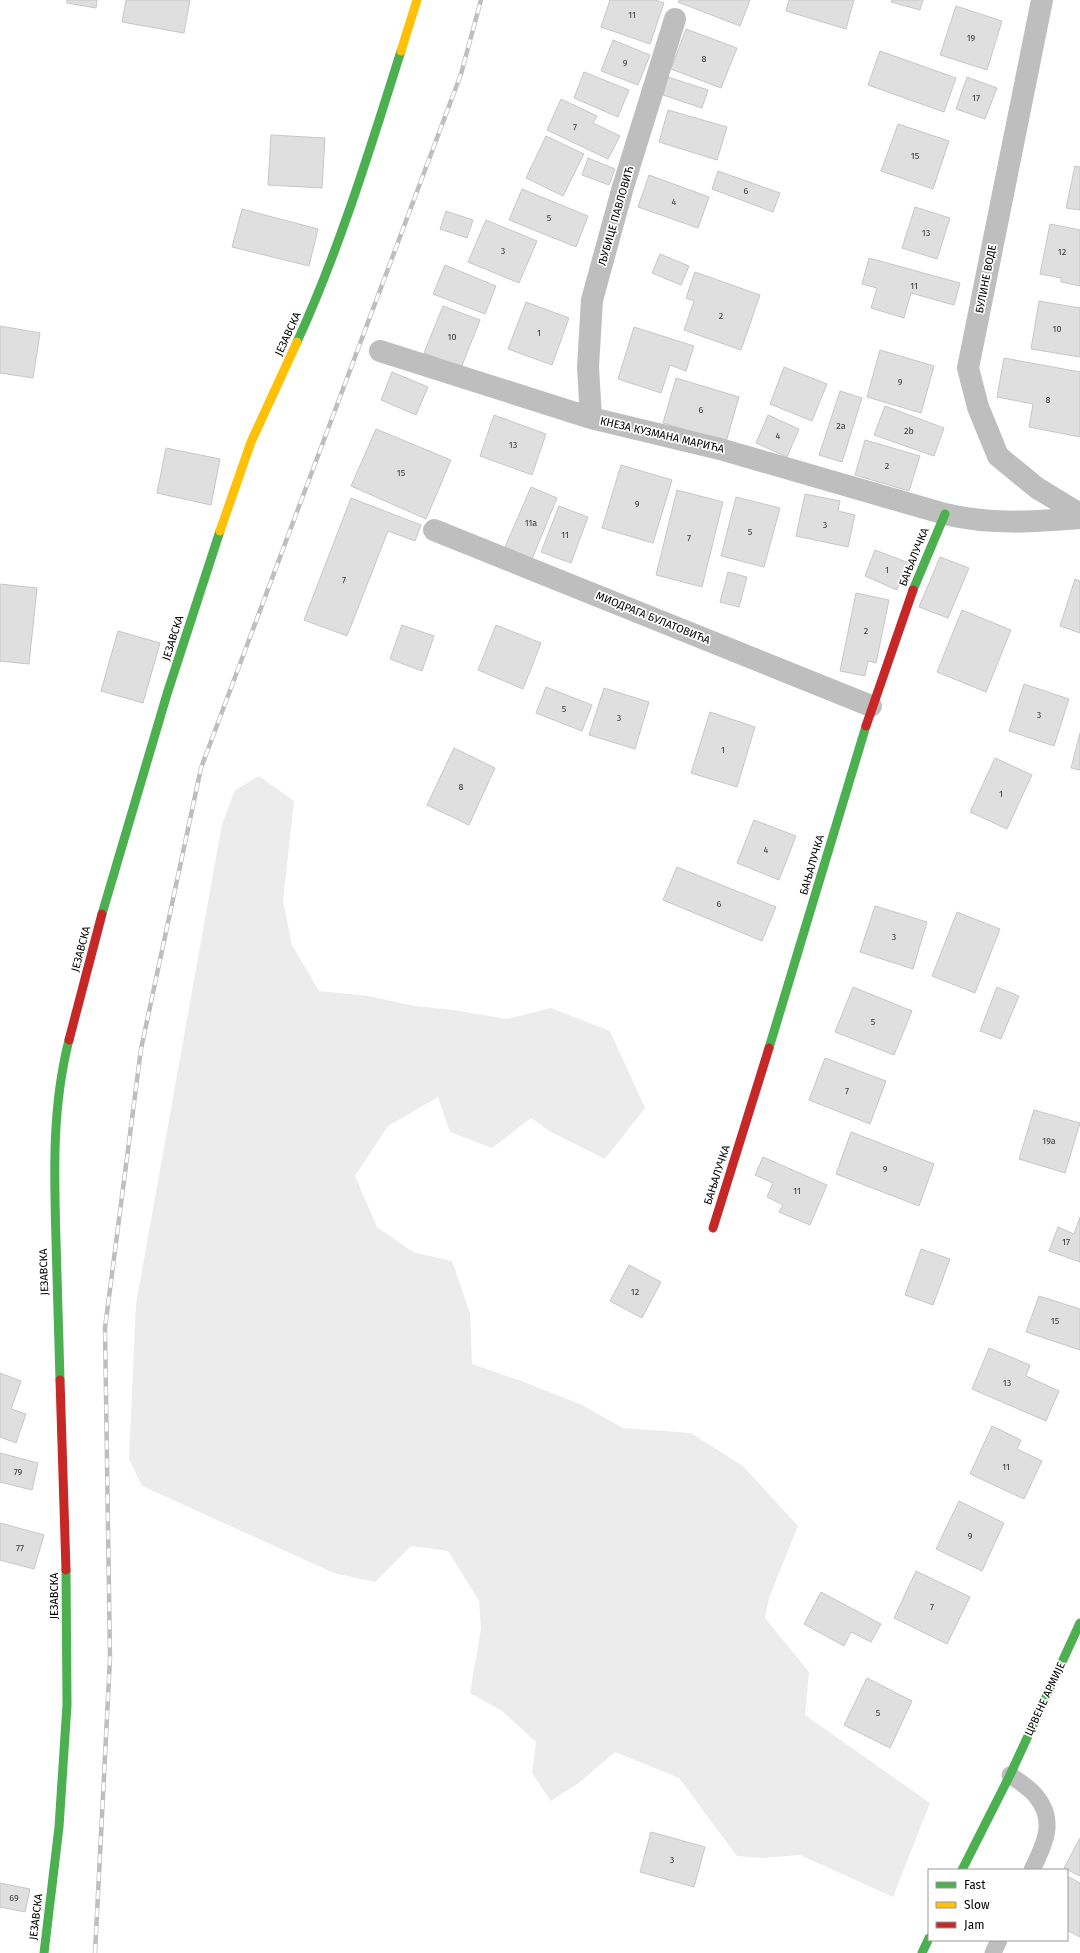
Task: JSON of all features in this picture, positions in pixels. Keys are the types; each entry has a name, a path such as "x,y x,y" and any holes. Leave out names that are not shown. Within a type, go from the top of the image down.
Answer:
{"street":[{"name":"ЈЕЗАВСКА","path":"44,1953 59,1827 67,1705 66,1557 54,1178 55,1131 63,1064 101,917 167,694 212,554 251,442 314,305 356,192 417,0"},
{"name":"БУЛИНЕ ВОДЕ","path":"1042,0 968,368 978,407 998,456 1037,488 1080,514"},
{"name":"ЉУБИЦЕ ПАВЛОВИЋ","path":"591,418 588,367 592,300 623,188 675,19"},
{"name":"КНЕЗА КУЗМАНА МАРИЋА","path":"380,351 591,418 720,449 945,514"},
{"path":"945,514 972,520 998,522 1037,522 1080,518"},
{"name":"БАЊАЛУЧКА","path":"713,1228 781,1014 871,706 926,554 945,514"},
{"name":"МИОДРАГА БУЛАТОВИЋА","path":"434,530 871,706"},
{"name":"ЦРВЕНЕ АРМИЈЕ","path":"963,1869 1010,1775 1080,1623"},
{"path":"922,1953 928,1940"}],"lane":[{"path":"1010,1775 1036,1796 1048,1818 1046,1840 1032,1869"},
{"path":"993,1953 999,1941"}],"shaded area":[{"path":"259,776 294,801 283,901 292,945 319,991 368,996 415,1006 454,1010 507,1019 551,1008 610,1031 645,1108 605,1159 551,1132 531,1118 492,1148 450,1132 438,1097 388,1126 355,1176 377,1227 413,1252 452,1261 470,1313 472,1364 580,1404 623,1428 691,1433 743,1466 798,1526 769,1598 765,1618 809,1672 805,1715 930,1803 893,1897 800,1855 762,1858 737,1856 679,1778 615,1752 580,1782 551,1801 532,1773 536,1742 502,1711 470,1693 481,1629 479,1601 448,1551 411,1546 375,1582 334,1573 142,1486 129,1459 136,1304 222,824 235,790"}],"building":[{"path":"67,0 97,0 96,8 67,3"},
{"path":"126,0 190,0 184,33 122,22"},
{"path":"610,0 655,0 664,3 650,44 601,27"},
{"path":"679,0 750,0 740,26 678,2"},
{"path":"789,0 854,0 846,29 786,11"},
{"path":"892,0 923,0 920,10 891,2"},
{"path":"956,6 1002,21 987,70 940,55"},
{"path":"686,29 737,48 721,88 671,69"},
{"path":"613,40 650,55 638,85 601,71"},
{"path":"880,51 956,78 944,112 868,85"},
{"path":"584,72 629,90 618,117 574,98"},
{"path":"668,77 708,90 702,108 663,95"},
{"path":"967,77 997,88 985,119 956,109"},
{"path":"561,99 597,116 593,123 620,136 608,159 547,130"},
{"path":"668,110 727,127 717,160 659,142"},
{"path":"898,124 949,141 933,189 881,171"},
{"path":"271,135 325,138 322,188 268,185"},
{"path":"546,136 584,154 563,196 526,178"},
{"path":"588,158 615,169 609,185 582,175"},
{"path":"1075,166 1080,167 1080,210 1066,208"},
{"path":"718,171 780,193 773,212 712,189"},
{"path":"649,175 709,197 698,228 638,207"},
{"path":"522,189 588,216 576,247 509,220"},
{"path":"915,207 950,218 937,259 902,248"},
{"path":"242,209 318,229 309,266 232,247"},
{"path":"446,211 473,220 467,238 440,229"},
{"path":"486,220 537,241 519,283 468,262"},
{"path":"1050,224 1080,230 1080,286 1061,282 1061,278 1040,274"},
{"path":"660,254 689,266 681,285 652,273"},
{"path":"869,258 960,283 954,305 911,293 904,318 871,308 877,288 862,284"},
{"path":"445,265 496,286 485,314 433,294"},
{"path":"695,272 760,295 741,350 684,330 694,301 686,298"},
{"path":"1039,301 1080,308 1080,357 1031,349"},
{"path":"526,302 569,318 552,365 508,349"},
{"path":"443,306 480,320 461,368 424,353"},
{"path":"0,326 40,333 33,378 0,373"},
{"path":"634,327 694,346 686,371 670,365 661,393 618,379"},
{"path":"880,350 934,366 921,413 867,397"},
{"path":"1004,358 1080,372 1080,437 1029,427 1033,404 997,397"},
{"path":"784,367 827,384 812,421 770,404"},
{"path":"392,372 428,387 416,415 381,400"},
{"path":"676,378 739,397 726,442 663,423"},
{"path":"840,391 862,398 842,462 819,455"},
{"path":"885,406 944,428 934,456 874,435"},
{"path":"494,415 546,434 532,475 480,456"},
{"path":"768,415 799,429 787,457 756,443"},
{"path":"376,429 451,460 426,519 351,486"},
{"path":"865,440 920,456 909,491 855,475"},
{"path":"166,448 220,459 211,505 157,493"},
{"path":"621,465 672,480 653,543 602,528"},
{"path":"531,487 557,498 532,559 505,547"},
{"path":"677,490 723,502 702,587 656,575"},
{"path":"805,494 840,501 838,511 855,515 848,547 796,536"},
{"path":"736,497 780,508 764,567 721,556"},
{"path":"351,498 421,525 415,541 388,531 347,636 304,620"},
{"path":"559,506 588,517 571,563 541,552"},
{"path":"875,550 909,563 897,590 865,576"},
{"path":"940,557 969,568 948,618 919,607"},
{"path":"728,572 747,577 739,607 720,602"},
{"path":"1075,579 1080,581 1080,633 1060,626"},
{"path":"0,584 37,588 29,664 0,661"},
{"path":"856,593 889,600 876,663 868,661 865,676 840,671"},
{"path":"962,610 1011,630 986,692 937,672"},
{"path":"402,625 434,636 422,671 390,659"},
{"path":"496,625 541,643 523,689 478,670"},
{"path":"118,631 160,643 143,703 101,691"},
{"path":"1024,684 1069,699 1054,746 1009,731"},
{"path":"546,687 592,705 582,731 536,713"},
{"path":"604,688 649,702 635,749 589,735"},
{"path":"710,712 755,727 737,787 691,773"},
{"path":"1080,733 1080,770 1071,768"},
{"path":"454,748 495,768 469,825 427,805"},
{"path":"995,758 1032,775 1007,829 970,812"},
{"path":"754,820 796,836 779,880 737,863"},
{"path":"677,867 776,907 762,941 663,900"},
{"path":"875,906 927,922 913,969 860,952"},
{"path":"957,912 1000,929 975,993 932,976"},
{"path":"853,987 912,1011 894,1055 835,1032"},
{"path":"997,987 1019,996 1001,1039 980,1031"},
{"path":"825,1058 886,1081 870,1124 809,1100"},
{"path":"1034,1110 1080,1123 1065,1173 1019,1159"},
{"path":"851,1132 934,1164 919,1206 836,1174"},
{"path":"763,1157 827,1185 810,1225 779,1212 783,1205 767,1197 773,1183 755,1175"},
{"path":"1080,1217 1080,1262 1049,1251 1058,1227 1074,1234"},
{"path":"921,1249 950,1259 933,1305 905,1295"},
{"path":"629,1265 661,1282 642,1318 610,1301"},
{"path":"1039,1296 1080,1309 1080,1350 1026,1332"},
{"path":"989,1348 1030,1365 1026,1376 1059,1391 1046,1421 972,1389"},
{"path":"0,1373 21,1381 11,1409 26,1414 16,1443 0,1437"},
{"path":"992,1426 1021,1440 1017,1449 1042,1461 1024,1499 970,1474"},
{"path":"0,1453 38,1463 32,1490 0,1482"},
{"path":"959,1501 1004,1523 982,1571 936,1549"},
{"path":"0,1523 44,1535 34,1569 0,1560"},
{"path":"916,1571 970,1597 947,1644 894,1618"},
{"path":"821,1592 881,1624 871,1642 851,1632 844,1646 804,1624"},
{"path":"867,1678 912,1701 890,1748 844,1725"},
{"path":"651,1832 705,1847 694,1887 640,1872"},
{"path":"1080,1838 1080,1876 1064,1868"},
{"path":"1068,1877 1080,1883 1080,1937 1068,1931"},
{"path":"0,1883 30,1889 25,1912 0,1907"}],"railway":[{"path":"95,1953 110,1658 105,1328 141,1049 201,768 461,74 481,0"}],"traffic: fast":[{"path":"297,342 313,307 341,234 401,51"},
{"path":"913,590 945,514"},
{"path":"102,914 167,694 220,531"},
{"path":"769,1048 866,726"},
{"path":"60,1380 55,1140 63,1065 69,1040"},
{"path":"44,1953 59,1827 67,1705 66,1570"},
{"path":"963,1869 1010,1775 1080,1623"},
{"path":"922,1953 928,1940"}],"traffic: slow":[{"path":"401,51 417,0"},
{"path":"220,531 251,442 297,342"}],"traffic: jam":[{"path":"866,726 913,590"},
{"path":"69,1040 102,914"},
{"path":"713,1228 769,1048"},
{"path":"60,1380 66,1570"}]}
